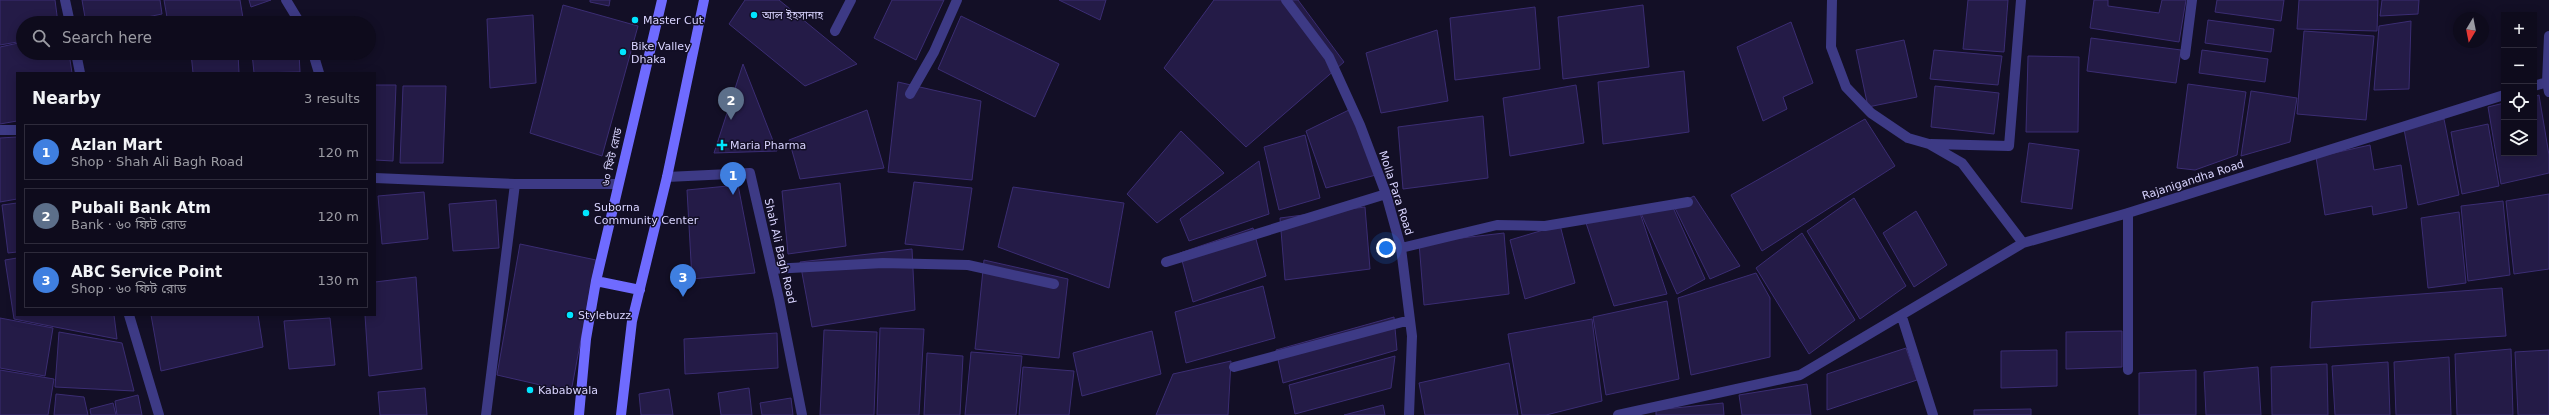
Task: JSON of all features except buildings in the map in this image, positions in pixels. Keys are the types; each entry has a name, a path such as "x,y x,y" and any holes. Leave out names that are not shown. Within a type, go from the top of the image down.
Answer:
{"street":[{"path":"65,0 68,16"},
{"path":"286,0 296,16"},
{"name":"৬০ ফিট রোড","path":"579,415 586,339 596,281 662,0"},
{"path":"621,415 632,321 667,177 704,0"},
{"path":"835,30 851,0"},
{"path":"910,94 934,52 957,0"},
{"name":"Molla Para Road","path":"1286,0 1329,57 1360,125 1386,194 1401,248 1412,336 1409,415"},
{"path":"1832,0 1831,47 1846,87 1870,113 1908,138 1929,144 1962,163 2023,243"},
{"path":"1929,144 2009,146 2021,0"},
{"path":"2185,56 2192,0"},
{"path":"2537,86 2548,87 2549,36"},
{"path":"77,60 80,72"},
{"path":"315,60 319,72"},
{"name":"Rajanigandha Road","path":"1618,415 1800,375 1902,317 2023,243 2128,213 2501,96"},
{"path":"0,130 16,130"},
{"name":"Shah Ali Bagh Road","path":"667,177 750,173 772,269 802,415"},
{"path":"376,178 515,184 618,184"},
{"path":"486,415 515,184"},
{"path":"1166,262 1386,194"},
{"path":"1401,248 1497,225 1545,226 1688,202"},
{"path":"2128,213 2128,370"},
{"path":"772,269 883,263 968,265 1054,284"},
{"path":"596,281 640,290"},
{"path":"129,316 159,415"},
{"path":"1902,317 1933,415"},
{"path":"1234,367 1410,320"}],"place":[{"name":"আল ইহসানাহ","path":"754,15"},
{"name":"Master Cut","path":"635,20"},
{"name":"Bike Valley Dhaka","path":"623,52"},
{"name":"Pubali Bank Atm","path":"731,120"},
{"name":"Maria Pharma","path":"722,145"},
{"name":"Azlan Mart","path":"733,195"},
{"name":"Suborna Community Center","path":"586,213"},
{"name":"ABC Service Point","path":"683,297"},
{"name":"Stylebuzz","path":"570,315"},
{"name":"Kababwala","path":"530,390"}]}
